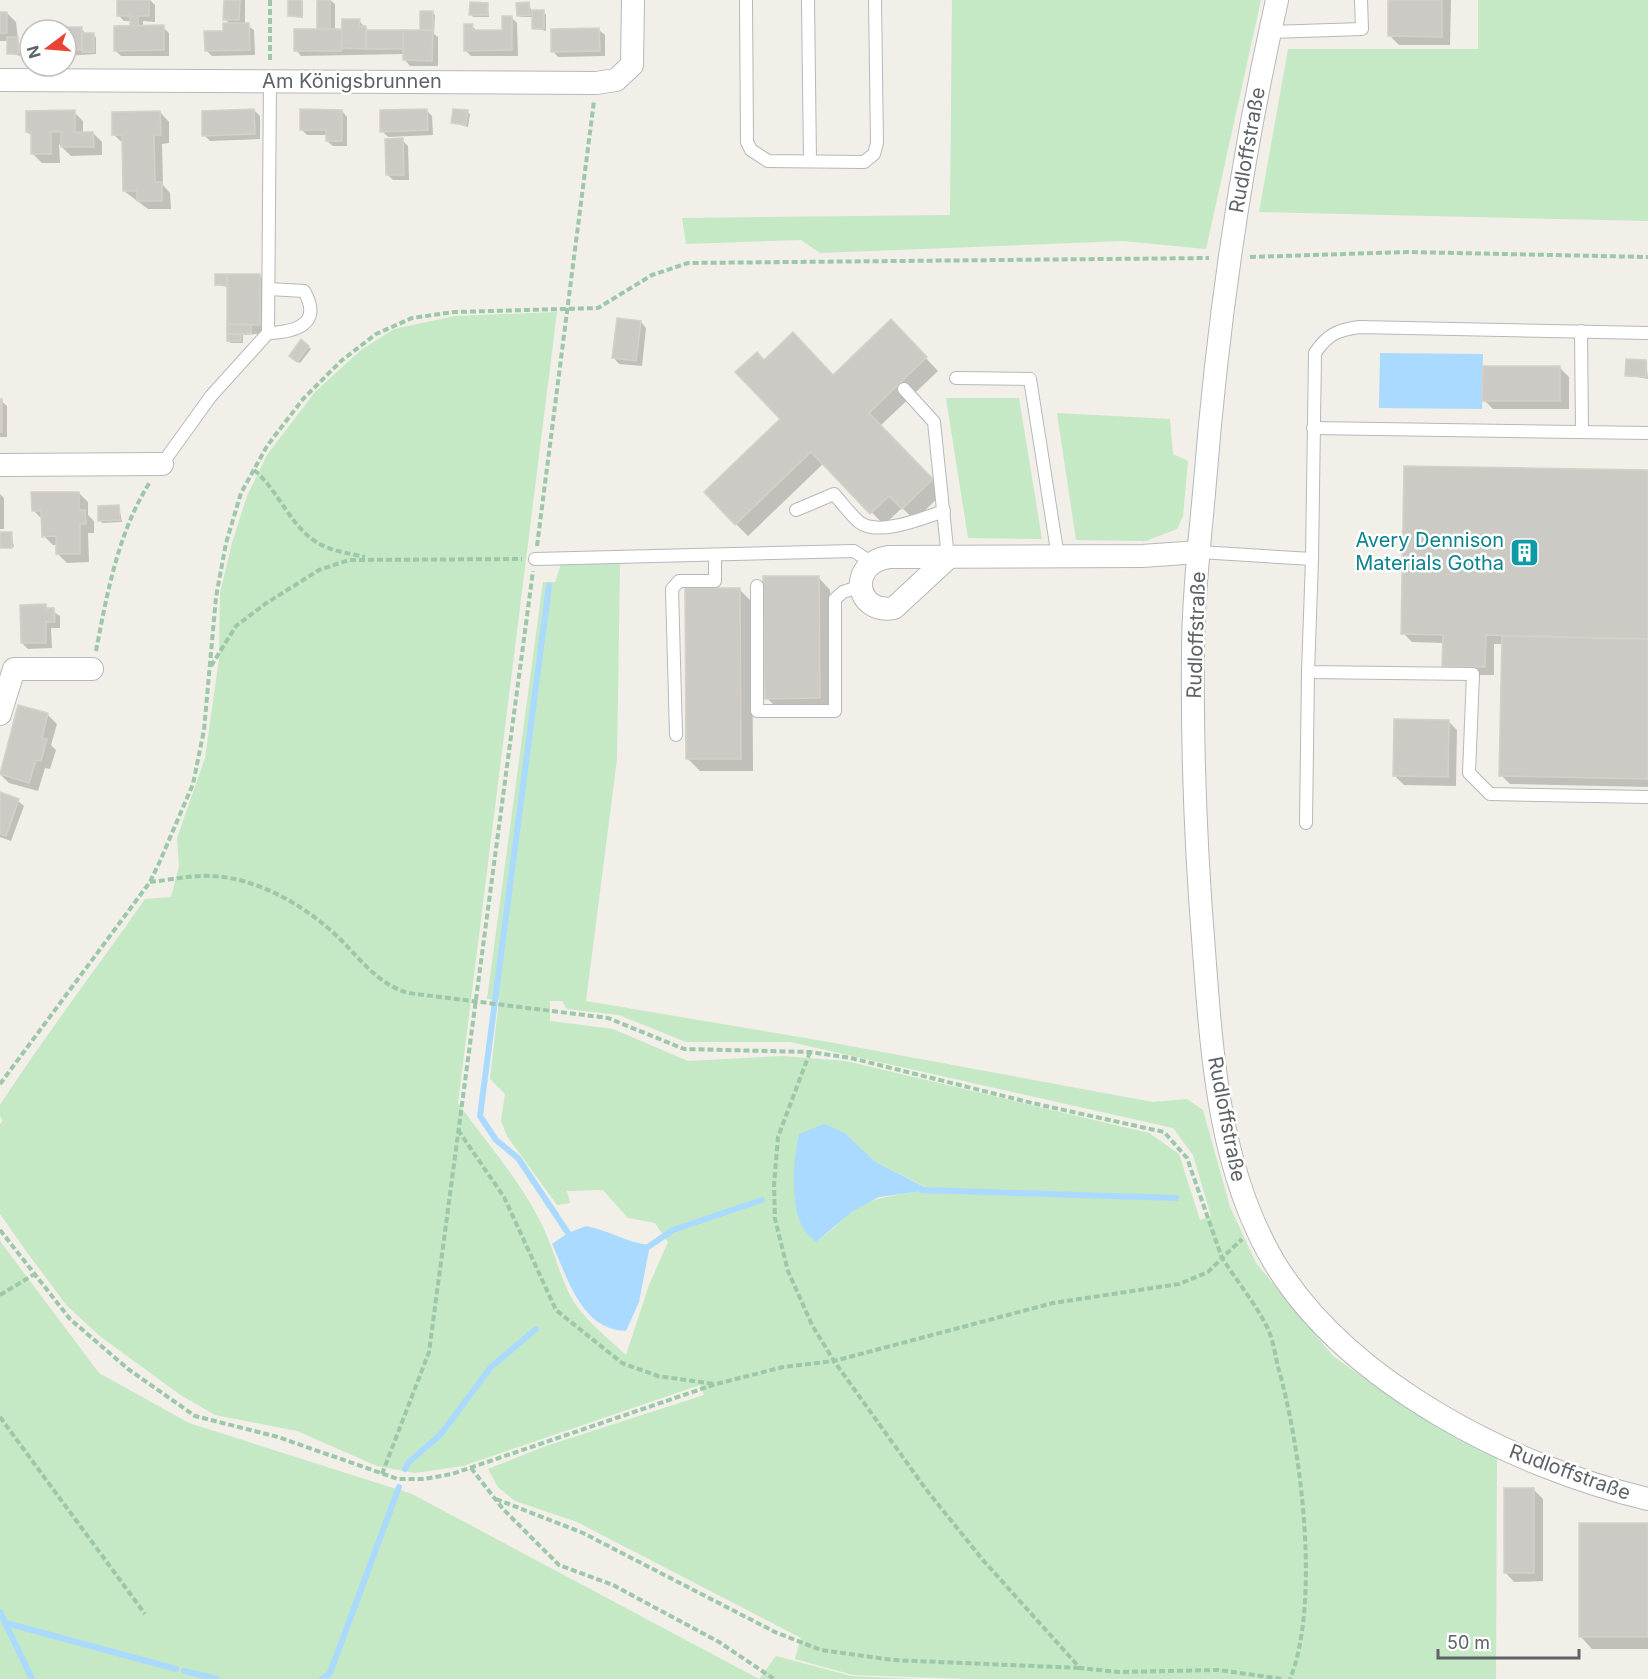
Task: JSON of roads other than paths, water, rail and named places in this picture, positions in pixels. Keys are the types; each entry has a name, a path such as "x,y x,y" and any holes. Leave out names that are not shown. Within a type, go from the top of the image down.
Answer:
{"street":[{"name":"Am Königsbrunnen","path":"0,80 596,82 616,80 633,65 633,0"},
{"name":"Rudloffstraße","path":"1277,0 1211,404 1193,653 1199,873 1207,1000 1231,1162 1255,1226 1279,1269 1315,1317 1337,1338 1410,1395 1447,1419 1544,1467 1648,1499"},
{"path":"0,465 162,464"},
{"name":"Rudloffstraße","path":"872,563 889,557 1058,557 1199,552"},
{"path":"872,563 861,576 861,586 870,604 879,608 894,608 948,558"},
{"path":"0,714 14,669 92,669"}],"lane":[{"path":"746,0 747,142 751,150 768,161 864,162 874,154 877,144 875,0"},
{"path":"808,0 810,161"},
{"path":"1270,32 1362,29 1361,0"},
{"path":"162,464 211,396 268,333 270,80"},
{"path":"268,333 293,331 304,325 310,316 311,303 304,291 269,289"},
{"path":"1306,824 1315,353 1324,339 1339,330 1359,327 1648,333"},
{"path":"1581,331 1582,432"},
{"path":"956,378 1030,379 1058,557"},
{"path":"904,389 934,422 948,558"},
{"path":"1313,428 1648,433"},
{"path":"796,510 834,494 860,523 870,528 901,525 944,511"},
{"path":"535,559 854,551 872,563"},
{"path":"1199,552 1312,559"},
{"path":"676,735 672,589 679,581 715,581 715,555"},
{"path":"757,586 757,711 835,711 836,599 843,592 861,586"},
{"path":"1308,672 1473,674 1469,774 1490,794 1648,797"}],"water":[{"path":"1380,353 1483,354 1482,409 1379,408"},
{"path":"824,1124 845,1133 874,1161 930,1190 879,1197 853,1211 816,1242 804,1230 799,1218 794,1194 794,1168 799,1134"},
{"path":"586,1226 650,1245 639,1302 626,1331 598,1322 587,1312 578,1300 552,1244 568,1233"}],"waterway":[{"path":"549,586 480,1116 496,1140 518,1158 568,1233"},
{"path":"922,1190 1176,1198"},
{"path":"645,1249 673,1230 762,1200"},
{"path":"405,1469 409,1462 441,1434 491,1367 536,1329"},
{"path":"322,1679 330,1673 399,1487"},
{"path":"0,1612 32,1679"},
{"path":"6,1623 176,1669"},
{"path":"184,1671 217,1679"}],"place":[{"name":"Avery Dennison Materials Gotha","path":"1525,552"}]}
